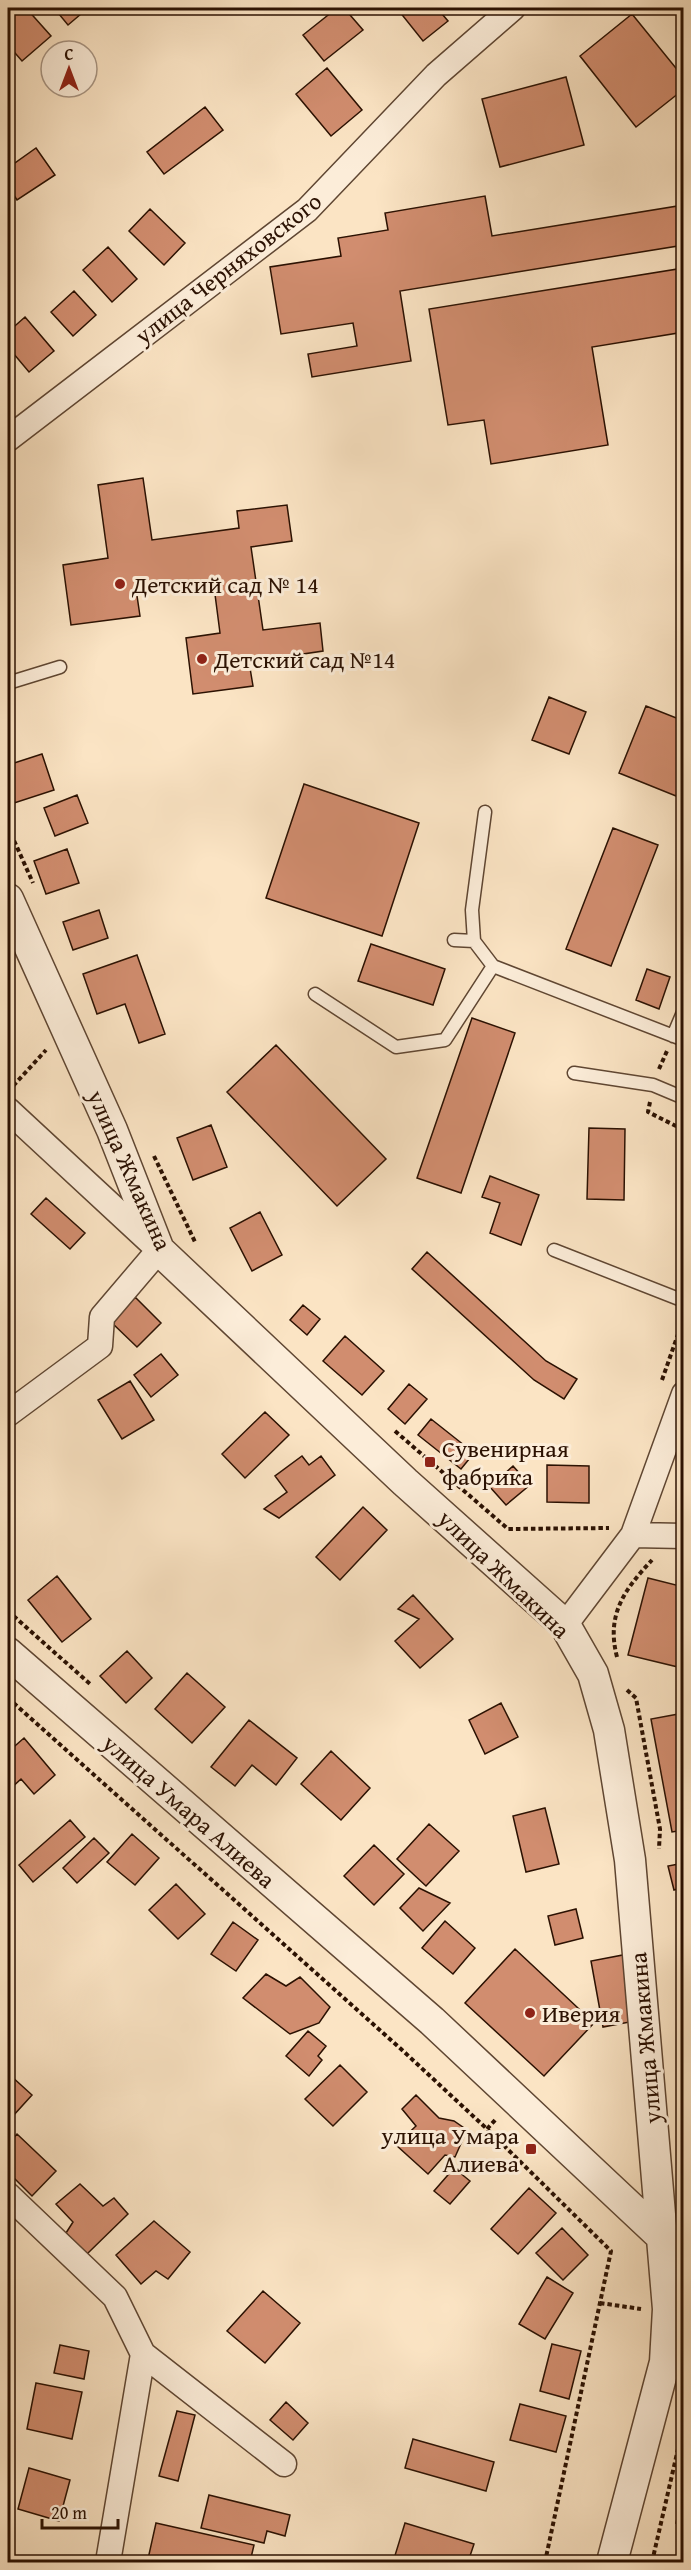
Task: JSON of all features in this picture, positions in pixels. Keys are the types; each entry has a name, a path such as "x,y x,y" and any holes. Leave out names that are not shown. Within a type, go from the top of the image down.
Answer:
{"street":[{"name":"улица Черняховского","path":"8,439 307,210 436,75 513,8"},
{"name":"улица Жмакина","path":"21,894 159,1250 405,1482 565,1625 593,1674 609,1730 628,1848 674,2363 612,2562"},
{"path":"8,1110 159,1250 102,1317 100,1346 8,1414"},
{"path":"565,1625 633,1535 684,1394"},
{"path":"633,1535 684,1536"},
{"name":"улица Умара Алиева","path":"8,1653 432,2021 661,2236"},
{"path":"8,2195 115,2297 143,2354 284,2464"},
{"path":"108,2562 143,2354"}],"lane":[{"path":"8,683 60,667"},
{"path":"485,812 472,910 474,941 493,966 678,1038 684,1010"},
{"path":"454,940 474,941"},
{"path":"315,994 396,1047 445,1040 493,966"},
{"path":"574,1073 653,1085 684,1098"},
{"path":"554,1251 684,1301"}],"path":[{"path":"8,827 21,894"},
{"path":"153,1153 199,1251"},
{"path":"390,1427 508,1529 597,1528"},
{"path":"8,1698 401,2049 488,2129 611,2251 545,2562"},
{"path":"652,2562 684,2423"}],"building":[{"path":"20,8 26,8 51,36 48,39 39,39 39,46 22,61 8,45 8,19"},
{"path":"54,8 88,8 68,25"},
{"path":"337,8 344,8 363,30 324,61 303,35"},
{"path":"404,8 437,8 448,21 423,41 399,11"},
{"path":"632,14 684,78 684,89 636,127 580,56"},
{"path":"327,68 362,110 331,136 296,94"},
{"path":"566,77 584,145 500,167 482,99"},
{"path":"205,107 223,130 164,174 147,152"},
{"path":"36,148 55,175 17,200 8,186 8,168"},
{"path":"485,196 492,236 684,205 684,245 400,291 411,361 312,377 308,354 357,346 353,323 281,334 270,267 341,256 338,238 388,230 385,213"},
{"path":"150,209 185,243 164,265 129,231"},
{"path":"108,247 137,279 112,302 83,270"},
{"path":"684,268 684,332 592,347 608,445 491,464 484,420 448,425 429,309"},
{"path":"74,291 96,315 73,336 51,312"},
{"path":"25,317 54,351 29,372 8,347 8,332"},
{"name":"Детский сад № 14","path":"143,478 152,540 239,528 237,511 287,505 292,541 251,547 263,630 320,623 323,651 249,662 253,686 193,694 186,638 220,633 213,579 136,589 140,616 71,625 63,565 108,558 98,485"},
{"path":"549,697 586,712 569,754 532,740"},
{"path":"646,706 684,721 684,777 676,796 619,773"},
{"path":"42,754 54,790 8,805 8,765"},
{"path":"304,784 419,823 382,936 266,898"},
{"path":"77,795 88,823 55,836 44,808"},
{"path":"613,828 658,845 611,966 566,949"},
{"path":"67,849 79,883 46,894 34,861"},
{"path":"99,910 108,938 73,950 63,922"},
{"path":"371,944 445,969 433,1005 358,981"},
{"path":"137,955 165,1034 139,1043 125,1004 97,1014 83,974"},
{"path":"647,969 670,977 659,1009 636,1000"},
{"path":"472,1018 515,1033 461,1193 417,1178"},
{"path":"276,1045 386,1159 337,1206 227,1092"},
{"path":"211,1125 227,1167 193,1180 177,1138"},
{"path":"589,1128 625,1129 624,1200 587,1199"},
{"path":"490,1176 539,1195 521,1245 490,1233 500,1203 482,1197"},
{"path":"46,1198 85,1233 70,1249 31,1214"},
{"path":"260,1212 282,1255 252,1271 230,1228"},
{"path":"427,1252 546,1361 577,1379 564,1399 534,1380 412,1269"},
{"path":"135,1297 161,1323 137,1347 111,1322"},
{"path":"303,1305 320,1319 307,1335 290,1320"},
{"path":"345,1336 384,1371 362,1395 323,1361"},
{"path":"161,1354 178,1375 151,1397 134,1375"},
{"path":"130,1381 154,1420 122,1439 98,1400"},
{"path":"409,1384 427,1399 405,1424 388,1409"},
{"path":"265,1412 289,1435 245,1478 222,1454"},
{"path":"431,1419 474,1453 461,1469 418,1435"},
{"path":"302,1456 309,1465 321,1456 335,1475 279,1518 264,1509 287,1492 275,1476"},
{"path":"547,1465 589,1466 589,1503 547,1502"},
{"path":"513,1466 530,1485 506,1505 490,1487"},
{"path":"363,1507 387,1530 340,1580 316,1557"},
{"path":"57,1576 91,1619 62,1642 28,1600"},
{"path":"648,1578 684,1587 684,1645 678,1667 628,1655"},
{"path":"413,1595 453,1639 420,1668 395,1641 419,1619 398,1609"},
{"path":"127,1651 152,1678 126,1703 100,1676"},
{"path":"187,1673 225,1707 192,1743 155,1709"},
{"path":"501,1703 518,1737 485,1754 469,1720"},
{"path":"684,1713 684,1830 672,1832 651,1719"},
{"path":"249,1720 297,1758 276,1785 252,1765 235,1786 211,1767"},
{"path":"24,1738 55,1775 34,1794 21,1779 8,1791 8,1752"},
{"path":"331,1751 370,1788 341,1820 301,1784"},
{"path":"545,1808 559,1864 526,1872 513,1816"},
{"path":"70,1820 85,1837 33,1882 19,1865"},
{"path":"429,1824 459,1851 426,1886 397,1859"},
{"path":"132,1834 159,1858 135,1885 107,1862"},
{"path":"94,1838 109,1853 77,1883 63,1868"},
{"path":"374,1845 404,1874 374,1905 344,1876"},
{"path":"684,1863 684,1887 674,1890 668,1866"},
{"path":"176,1884 205,1914 178,1939 149,1910"},
{"path":"419,1888 450,1903 423,1931 400,1908"},
{"path":"576,1909 583,1938 555,1945 548,1916"},
{"path":"445,1921 475,1948 453,1974 422,1948"},
{"path":"233,1922 258,1940 236,1971 211,1954"},
{"path":"684,1934 684,1958 680,1935"},
{"name":"Иверия","path":"515,1949 594,2023 544,2076 465,2003"},
{"path":"623,1955 635,2021 603,2027 591,1961"},
{"path":"266,1974 286,1986 300,1977 330,2007 319,2023 290,2034 243,1998"},
{"path":"308,2031 326,2046 318,2056 322,2060 309,2076 286,2056"},
{"path":"340,2065 367,2092 333,2126 305,2099"},
{"path":"10,2075 32,2095 12,2117 8,2112 8,2078"},
{"path":"416,2095 439,2118 454,2121 467,2130 455,2157 445,2155 428,2174 396,2145 416,2126 402,2109"},
{"path":"17,2134 56,2171 32,2196 8,2172 8,2144"},
{"path":"454,2168 470,2181 450,2204 434,2191"},
{"path":"80,2184 103,2206 114,2198 128,2214 87,2254 66,2233 73,2222 56,2204"},
{"path":"529,2188 556,2213 518,2254 491,2229"},
{"path":"154,2221 190,2252 168,2279 156,2271 141,2284 116,2255"},
{"path":"562,2228 588,2255 563,2280 536,2253"},
{"path":"547,2277 573,2293 545,2339 519,2324"},
{"path":"263,2291 300,2323 265,2363 227,2331"},
{"path":"552,2344 581,2351 569,2399 540,2391"},
{"path":"60,2345 89,2351 84,2379 54,2373"},
{"path":"36,2383 82,2392 72,2439 27,2429"},
{"path":"286,2402 308,2423 293,2440 270,2420"},
{"path":"520,2404 566,2416 556,2452 510,2440"},
{"path":"177,2411 195,2415 178,2481 159,2476"},
{"path":"413,2439 494,2462 486,2491 405,2468"},
{"path":"29,2468 70,2480 59,2521 18,2509"},
{"path":"684,2481 684,2524 676,2523"},
{"path":"209,2495 290,2515 285,2536 267,2531 264,2543 201,2528"},
{"path":"156,2523 254,2545 250,2562 165,2562 148,2559"},
{"path":"405,2523 474,2544 468,2562 393,2562"},
{"path":"8,2549 13,2550 10,2562 8,2562"}],"place":[{"name":"Детский сад № 14","path":"120,584"},
{"name":"Детский сад №14","path":"202,659"},
{"name":"Сувенирная фабрика","path":"430,1462"},
{"name":"Иверия","path":"530,2013"},
{"name":"улица Умара Алиева","path":"531,2149"}]}
